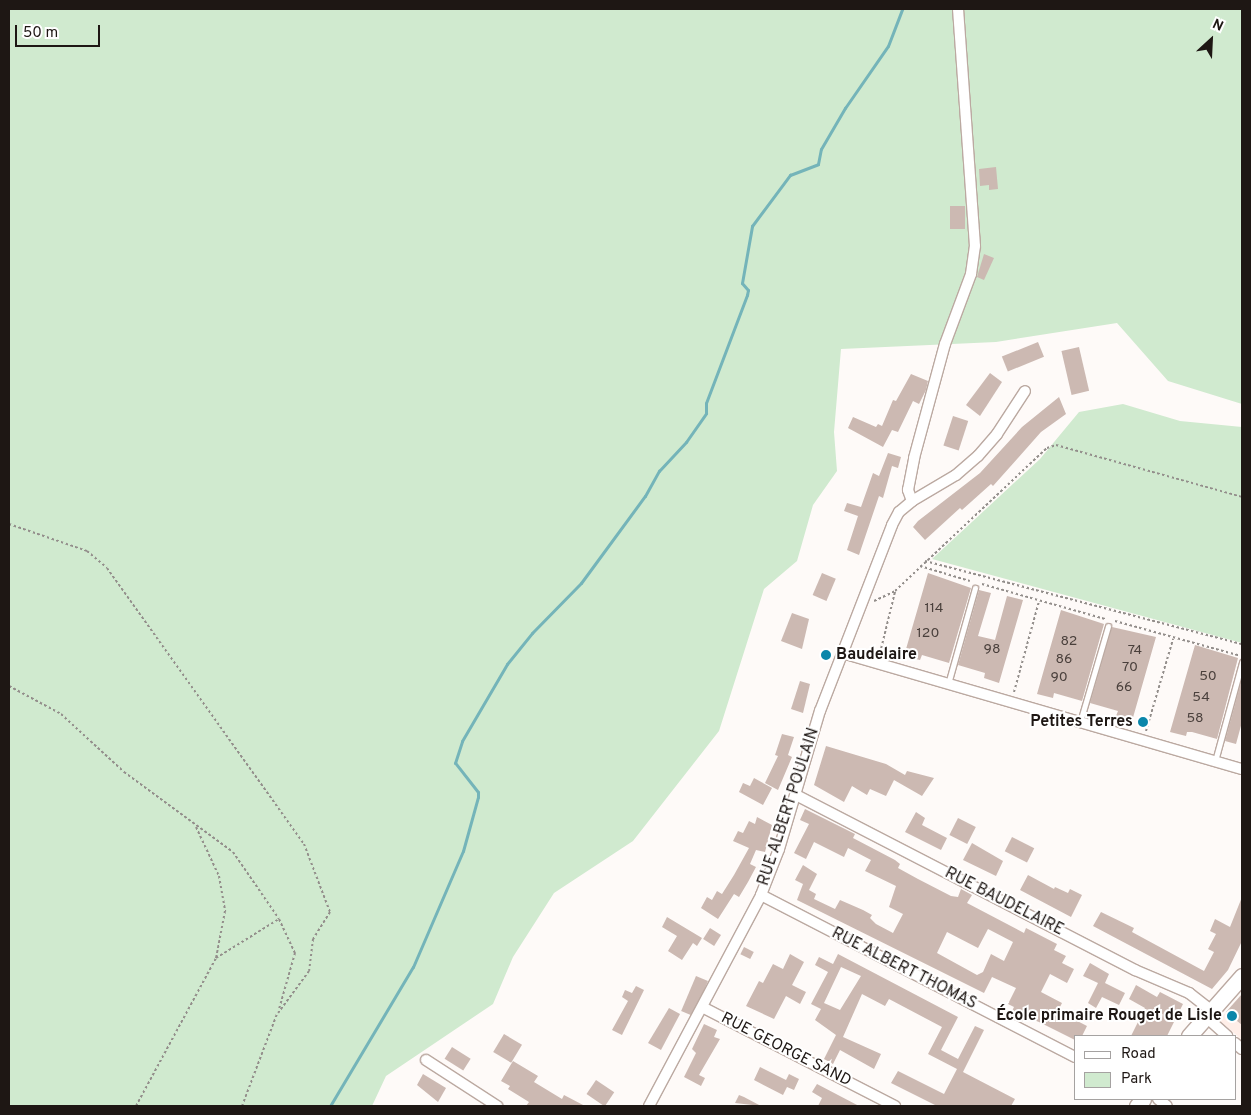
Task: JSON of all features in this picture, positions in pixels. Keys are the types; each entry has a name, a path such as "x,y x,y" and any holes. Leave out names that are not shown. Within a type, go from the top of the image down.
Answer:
{"main road":[{"path":"1190,1035 1242,976"}],"street":[{"path":"912,501 908,490 914,458 945,344 970,274 974,246 958,9"},
{"name":"RUE ALBERT POULAIN","path":"649,1106 704,1008 761,896 796,795 804,758 842,653 892,525 899,512 912,501 956,475 978,456 997,434 1025,391"},
{"path":"842,653 1242,769"},
{"name":"RUE BAUDELAIRE","path":"796,795 1135,970 1189,993 1226,1035"},
{"name":"RUE ALBERT THOMAS","path":"761,896 1074,1056"},
{"name":"RUE GEORGE SAND","path":"704,1008 895,1106"},
{"path":"426,1060 497,1106"}],"lane":[{"path":"948,684 975,588"},
{"path":"1080,722 1108,626"},
{"path":"1215,761 1242,662"}],"path":[{"path":"862,602 879,601 895,591 1047,448 1056,445 1242,497"},
{"path":"9,524 87,550 107,568 304,844 330,912 313,939 309,971 278,1013"},
{"path":"925,561 1242,644"},
{"path":"920,566 1242,656"},
{"path":"878,663 895,591"},
{"path":"1011,702 1040,600"},
{"path":"1144,740 1173,638"},
{"path":"9,686 61,714 124,772 233,852 279,920 295,953 278,1013 242,1106"},
{"path":"136,1106 216,958 225,911 219,876 195,825"},
{"path":"216,958 279,920"}],"shaded area":[{"name":"École primaire Rouget de Lisle","path":"1242,994 1242,1040 1219,1020"}],"green space":[{"path":"9,9 1242,9 1242,404 1168,381 1117,323 996,342 841,349 834,432 837,471 813,505 797,561 764,589 719,731 633,841 554,893 513,957 493,1004 386,1076 372,1106 9,1106"},
{"path":"1123,404 1180,421 1242,427 1242,643 932,559 1040,459 1079,412"}],"building":[{"path":"996,167 998,189 989,190 989,185 980,186 979,169"},
{"path":"950,206 965,206 965,229 950,229"},
{"path":"984,254 994,258 984,280 977,277"},
{"path":"1038,342 1044,357 1008,371 1002,357"},
{"path":"1079,347 1089,391 1072,395 1061,351"},
{"path":"990,373 1002,382 980,416 966,405"},
{"path":"911,374 928,381 926,390 919,404 913,401 898,432 892,430 883,447 848,428 853,417 876,427 878,424 882,426 893,400 896,401"},
{"path":"1059,397 1066,414 1041,432 993,486 991,484 962,510 960,508 925,540 913,527 918,521 980,473 1022,427"},
{"path":"953,416 968,421 959,450 943,445"},
{"path":"888,453 901,457 898,468 892,466 883,498 879,496 859,555 847,550 858,516 844,511 847,503 861,507 873,473 879,476"},
{"path":"822,573 836,579 826,601 813,595"},
{"path":"928,573 971,588 949,663 922,655 920,660 904,656"},
{"path":"979,590 991,593 978,636 995,640 1007,596 1023,600 999,683 984,678 985,673 958,665"},
{"path":"1061,610 1104,624 1082,701 1054,693 1053,698 1037,694"},
{"path":"792,613 809,619 802,649 781,641"},
{"path":"1112,627 1156,637 1132,721 1116,716 1118,711 1090,703"},
{"path":"1195,645 1238,658 1217,739 1192,732 1187,732 1186,736 1170,732"},
{"path":"800,681 810,684 803,713 791,709"},
{"path":"1241,682 1242,722 1236,744 1225,741"},
{"path":"782,734 794,737 788,755 792,757 778,790 765,783 778,756 775,755"},
{"path":"826,746 886,764 905,775 907,771 934,778 922,796 894,780 886,796 870,789 867,795 852,786 844,802 814,785"},
{"path":"754,778 772,788 763,805 739,792 743,783 750,786"},
{"path":"805,809 855,834 853,838 895,860 900,864 898,868 918,879 951,896 958,897 961,889 972,895 967,903 1024,933 1026,928 1057,944 1054,950 1066,956 1062,963 1074,969 1067,983 1050,974 1041,992 1062,1003 1058,1011 1087,1026 1082,1035 1074,1035 1074,1040 1026,1017 1024,1022 1010,1015 1014,1007 1008,1004 1016,988 992,977 984,993 797,900 803,884 795,880 803,865 817,874 809,890 816,894 814,899 835,909 840,900 872,915 870,918 876,924 893,933 903,914 889,907 896,886 865,871 871,860 848,848 844,857 814,842 806,859 794,853 809,824 800,820","holes":["988,929 1013,942 1004,961 991,954 983,972 977,975 937,953 947,932 978,948"]},
{"path":"916,812 925,818 922,825 947,838 941,850 905,832"},
{"path":"757,817 772,825 765,852 756,850 750,864 756,867 748,882 739,897 734,894 718,919 701,908 707,897 712,900 717,891 722,894 734,875 749,848 733,841 738,831 743,833 749,821 755,824"},
{"path":"958,818 976,827 967,844 949,835"},
{"path":"1012,837 1034,848 1027,863 1005,851"},
{"path":"972,843 1003,861 996,876 963,860"},
{"path":"1028,875 1054,889 1055,887 1068,893 1070,889 1082,895 1071,917 1020,890"},
{"path":"1242,897 1242,941 1228,970 1212,989 1093,926 1101,912 1134,928 1132,932 1204,971 1214,952 1208,949 1216,934 1210,931 1215,919 1230,927"},
{"path":"667,917 702,938 697,946 693,943 682,960 668,951 677,936 662,927"},
{"path":"710,928 721,935 714,946 703,939"},
{"path":"744,947 754,952 750,959 740,954"},
{"path":"790,954 804,962 792,985 806,992 800,1004 786,996 774,1019 746,1006 759,981 763,983 773,964 783,969"},
{"path":"838,954 958,1017 941,1050 958,1059 975,1026 984,1030 963,1072 1015,1099 1011,1106 937,1106 891,1083 898,1071 944,1094 957,1069 928,1054 942,1027 889,999 885,1006 862,994 843,1037 881,1054 874,1069 840,1050 833,1064 824,1059 836,1035 815,1020 821,1009 811,1004 828,972 815,965 819,957 833,964","holes":["841,967 861,976 840,1010 824,1003"]},
{"path":"1090,963 1109,974 1105,983 1125,993 1119,1005 1102,997 1096,1008 1088,1003 1098,983 1083,976"},
{"path":"696,976 708,981 693,1016 681,1011"},
{"path":"1136,985 1157,997 1160,992 1183,1004 1168,1035 1132,1035 1145,1008 1129,999"},
{"path":"636,986 644,990 622,1035 612,1030 628,1001 622,997 625,990 632,993"},
{"path":"1242,994 1242,1025 1226,1012"},
{"path":"669,1008 680,1014 661,1050 648,1043"},
{"path":"704,1024 717,1030 714,1037 720,1039 699,1075 705,1078 701,1086 684,1077 696,1053 692,1049"},
{"path":"504,1034 522,1045 511,1063 493,1052"},
{"path":"452,1047 471,1059 463,1071 445,1059"},
{"path":"513,1061 538,1076 534,1082 562,1099 564,1095 585,1106 526,1106 529,1102 508,1089 510,1086 501,1081"},
{"path":"760,1067 786,1080 789,1074 799,1079 794,1090 787,1087 783,1095 754,1080"},
{"path":"423,1074 446,1088 438,1102 417,1085"},
{"path":"596,1080 614,1092 605,1106 586,1094"},
{"path":"817,1084 859,1106 818,1106 822,1098 812,1092"},
{"path":"739,1095 744,1097 761,1106 735,1103"}],"waterway":[{"path":"330,1106 413,967 463,851 478,792 455,763 462,741 507,664 532,633 581,583 645,496 659,471 686,442 706,413 706,403 747,295 748,290 742,283 752,226 790,175 818,164 821,149 845,108 888,46 902,9"}],"place":[{"name":"Baudelaire","path":"826,655"},
{"name":"Petites Terres","path":"1143,722"},
{"name":"École primaire Rouget de Lisle","path":"1232,1016"}]}
